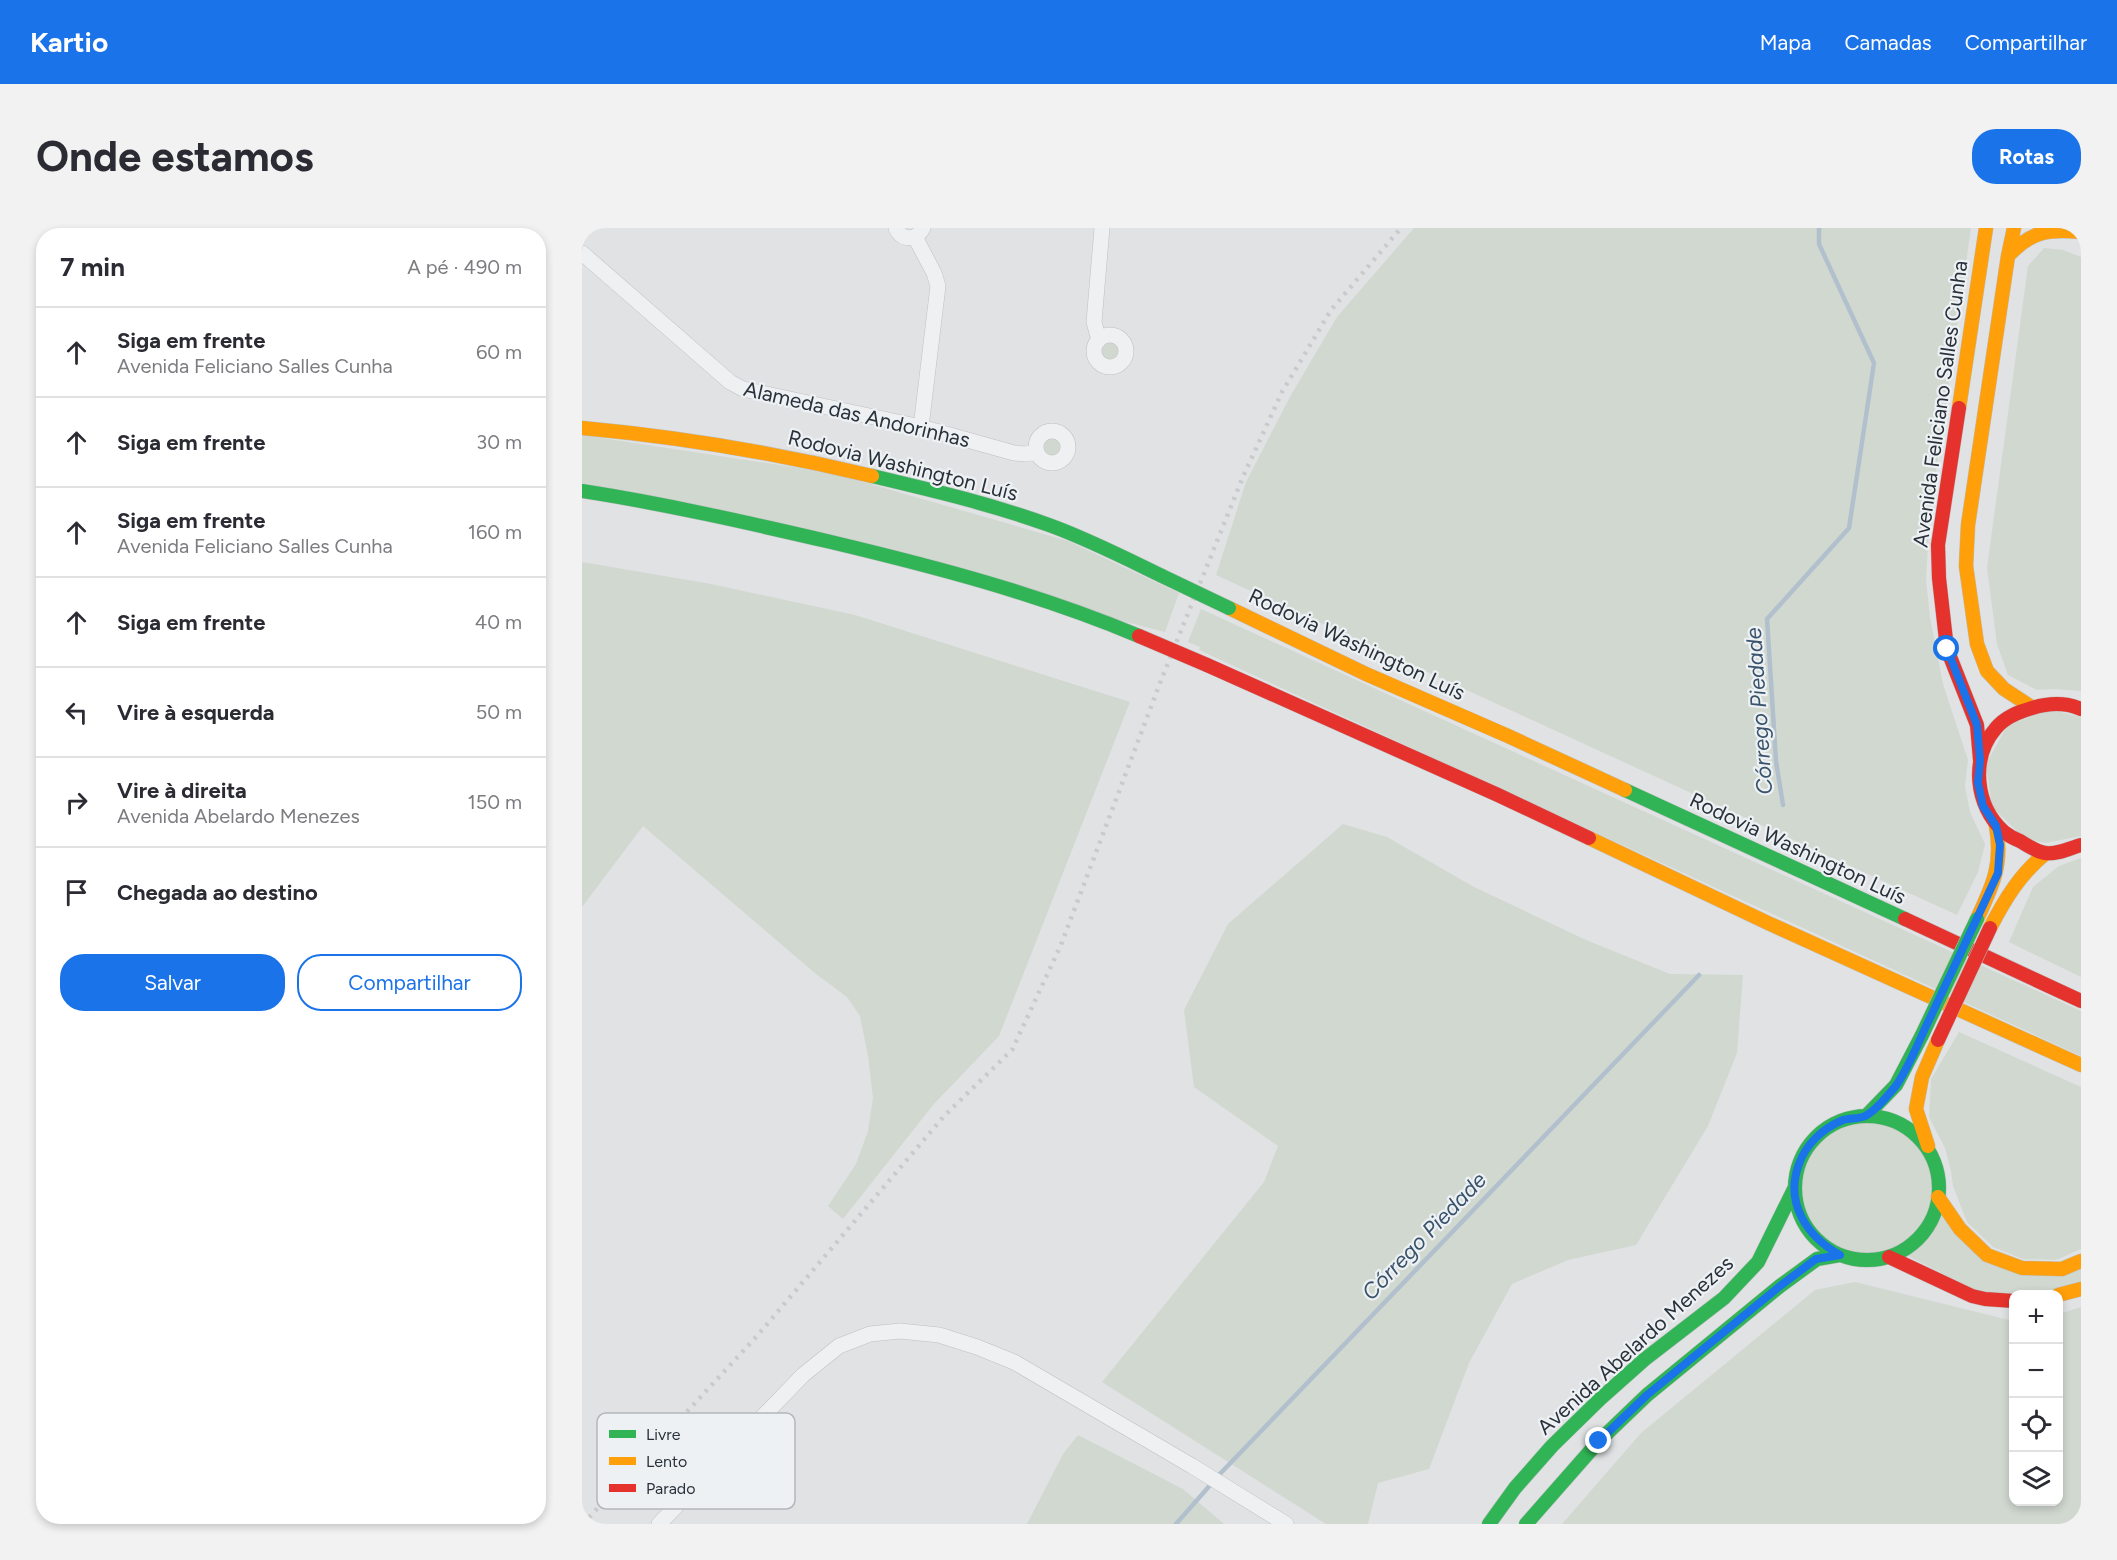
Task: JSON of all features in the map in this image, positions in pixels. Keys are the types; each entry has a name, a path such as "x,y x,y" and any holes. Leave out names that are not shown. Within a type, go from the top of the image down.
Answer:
{"main road":[{"name":"Avenida Feliciano Salles Cunha","path":"1986,228 1938,545 1939,578 1947,649 1977,725 1980,760 1978,783 1983,806 1996,826"},
{"path":"2014,228 1968,525 1966,566 1977,644 1988,671 2004,689 2030,706"},
{"path":"2008,256 2022,241 2042,231 2081,232"},
{"name":"Rodovia Washington Luís","path":"582,428 668,437 804,460 945,494 1067,532 1366,674 1508,736 2081,1001"},
{"path":"582,491 737,520 887,555 1030,595 1080,612 1207,665 1498,795 1768,924 1926,993 2081,1065"},
{"path":"1980,760 1990,736 2007,718 2030,706 2054,703 2081,709"},
{"path":"1996,826 2014,841 2046,853"},
{"path":"1866,1116 1896,1085 1998,873 2000,845 1996,826"},
{"path":"1931,1153 1922,1140 1910,1130 1881,1117 1866,1116 1844,1120 1824,1130 1809,1146 1798,1165 1795,1187 1797,1204 1807,1228 1825,1246 1840,1255 1873,1260 1903,1251 1925,1231 1933,1219 1940,1187 1937,1170 1916,1108 1922,1077 2010,889 2034,862 2046,853 2081,845"},
{"path":"1947,940 2081,990"},
{"path":"1926,993 2081,1078"},
{"name":"Avenida Abelardo Menezes","path":"1489,1524 1515,1488 1600,1398 1645,1359 1724,1298 1758,1262 1795,1187"},
{"path":"1938,1197 1960,1229 1988,1256 2022,1268 2062,1269 2081,1261"},
{"path":"1526,1524 1599,1441 1647,1395 1816,1259 1840,1255"},
{"path":"1889,1257 1908,1263 1955,1289 1984,1299 2009,1301"},
{"path":"2063,1294 2081,1289"}],"street":[{"path":"896,228 903,237 919,232 938,286 921,427"},
{"path":"1099,340 1094,322 1102,228"},
{"name":"Alameda das Andorinhas","path":"582,253 736,386 750,391 921,427 1014,453 1037,452"},
{"path":"766,1413 803,1375 839,1346 870,1334 900,1331 939,1335 1014,1362 1286,1524"},
{"path":"659,1524 673,1509"}],"shaded area":[{"path":"1414,228 1971,228 1930,513 1926,579 1930,618 1943,684 1968,760 1965,786 1970,812 1985,844 1978,872 1957,915 1216,575 1246,482 1291,395 1337,317"},
{"path":"2044,248 2063,250 2081,257 2081,691 2037,690 2008,675 1997,644 1987,568 2028,266"},
{"path":"1110,342 1116,345 1119,351 1116,357 1110,360 1104,357 1101,351 1104,345"},
{"path":"582,435 832,473 1068,541 1179,593 1165,632 582,483"},
{"path":"1052,438 1058,441 1061,447 1058,453 1052,456 1046,453 1043,447 1046,441"},
{"path":"582,562 711,584 855,615 1130,702 999,1036 933,1105 843,1219 828,1206 856,1164 868,1131 873,1098 860,1016 847,997 816,974 643,826 582,907"},
{"path":"1201,609 2081,1011 2081,1056 1199,650 1200,647 1188,642"},
{"path":"2048,709 2081,717 2081,836 2045,843 2024,838 1992,807 1986,764 2007,726"},
{"path":"1343,824 1387,837 1474,887 1586,940 1670,974 1743,975 1737,1053 1708,1126 1636,1245 1568,1260 1512,1284 1469,1363 1429,1469 1378,1483 1368,1524 1326,1524 1102,1382 1264,1182 1278,1146 1194,1087 1184,1010 1228,924"},
{"path":"2081,858 2081,977 2009,942 2033,887 2059,866"},
{"path":"1959,1032 2081,1087 2081,1249 2056,1260 2023,1259 1993,1247 1967,1222 1953,1186 1945,1148 1929,1117 1931,1079"},
{"path":"1867,1122 1892,1127 1913,1142 1928,1163 1933,1188 1928,1213 1913,1234 1892,1249 1867,1254 1842,1249 1821,1234 1806,1213 1801,1188 1806,1163 1821,1142 1842,1127"},
{"path":"1939,1210 1986,1258 2081,1265 2081,1284 2063,1290 2009,1290 2009,1295 1985,1295 1904,1254 1926,1235"},
{"path":"1855,1282 2009,1320 2009,1506 2063,1506 2063,1313 2081,1307 2081,1524 1562,1524 1641,1433 1815,1290"},
{"path":"1078,1435 1183,1489 1224,1524 1027,1524 1063,1454"}],"waterway":[{"name":"Córrego Piedade","path":"1783,805 1776,761 1767,619 1849,528 1874,363 1819,244 1819,228"},
{"name":"Córrego Piedade","path":"1217,1477 1699,975"},
{"name":"Córrego Piedade","path":"1176,1524 1212,1483"}],"railway":[{"path":"686,1413 757,1336 945,1115 1012,1050 1061,945 1160,683 1242,479 1282,392 1331,310 1401,228"},
{"path":"583,1524 597,1509"}],"traffic: fast":[{"path":"872,476 1027,517 1078,536 1162,576"},
{"path":"582,491 707,514 909,561 1025,594 1139,636"},
{"path":"1162,576 1229,608"},
{"path":"1625,790 1905,919"},
{"path":"1922,1035 1977,919"},
{"path":"1866,1116 1896,1085 1922,1035"},
{"path":"1867,1116 1894,1122 1907,1128 1918,1137 1927,1148 1933,1161 1939,1188 1933,1215 1927,1228 1918,1239 1907,1248 1894,1254 1867,1260 1840,1254 1827,1248 1816,1239 1807,1228 1801,1215 1795,1188 1801,1161 1807,1148 1816,1137 1827,1128 1840,1122 1867,1116"},
{"path":"1489,1524 1515,1488 1552,1446 1600,1399 1645,1359 1724,1298 1758,1262 1795,1187"},
{"path":"1526,1524 1599,1441 1647,1395 1780,1286 1817,1259 1840,1255"}],"traffic: slow":[{"path":"1959,408 1986,228"},
{"path":"2014,228 1968,525 1966,566 1977,644 1987,671 2004,689 2030,706"},
{"path":"2008,256 2024,241 2041,234 2059,231 2081,232"},
{"path":"582,428 728,447 872,476"},
{"path":"1229,608 1366,674 1625,790"},
{"path":"1977,919 1995,874 1998,852 1996,826"},
{"path":"1589,838 1768,923 2081,1065"},
{"path":"1990,928 2014,888 2028,870 2046,853"},
{"path":"1928,1146 1916,1109 1922,1077 1938,1040"},
{"path":"1938,1197 1960,1229 1987,1255 2022,1268 2062,1269 2081,1261"},
{"path":"2063,1294 2081,1289"}],"traffic: jam":[{"path":"1959,408 1938,545 1939,578 1947,649 1977,725 1980,760"},
{"path":"1139,636 1207,665"},
{"path":"1207,665 1589,838"},
{"path":"2081,709 2063,704 2044,705 2012,715 1996,728 1988,740 1979,767 1982,796 1994,821 2004,832 2045,853 2059,852 2081,845"},
{"path":"1905,919 2081,1001"},
{"path":"1938,1040 1990,928"},
{"path":"1889,1257 1972,1296 2009,1301"}],"route":[{"path":"1599,1441 1647,1395 1780,1286 1816,1259 1840,1255 1812,1235 1803,1221 1797,1204 1795,1187 1798,1165 1809,1146 1824,1130 1844,1120 1866,1116 1896,1085 1998,873 2000,845 1996,826 1983,806 1978,783 1980,760 1977,725 1947,649"}]}
